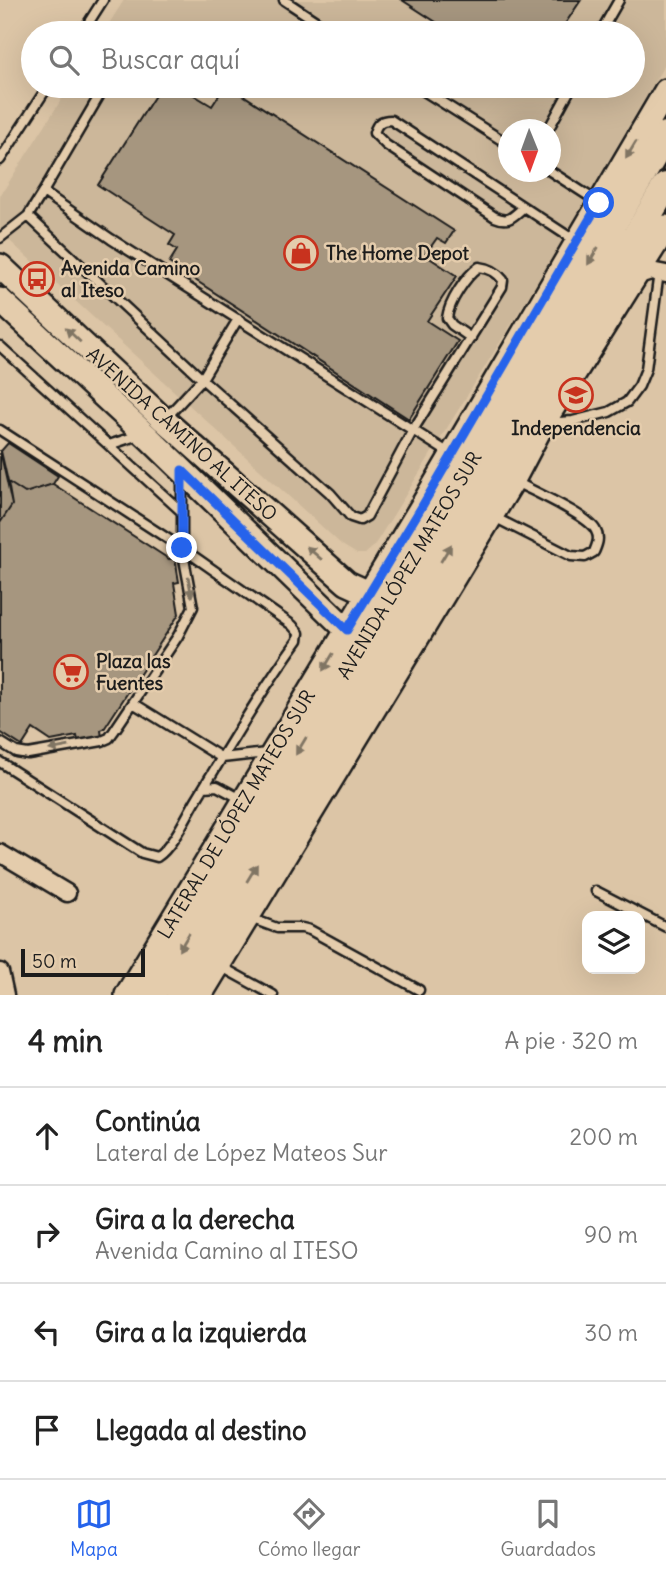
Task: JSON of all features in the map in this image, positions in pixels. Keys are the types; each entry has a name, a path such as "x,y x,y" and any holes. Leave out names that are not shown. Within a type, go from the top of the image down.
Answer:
{"main road":[{"name":"LATERAL DE LÓPEZ MATEOS SUR","path":"127,995 452,455 666,91"},
{"name":"AVENIDA LÓPEZ MATEOS SUR","path":"152,995 666,135"},
{"name":"AVENIDA LÓPEZ MATEOS SUR","path":"180,995 666,186"},
{"path":"200,995 513,480 543,423 663,236"},
{"name":"AVENIDA CAMINO AL ITESO","path":"0,266 152,431 182,470 347,630"},
{"name":"AVENIDA CAMINO AL ITESO","path":"0,300 152,431 347,583 369,593"},
{"path":"376,668 445,589"}],"street":[{"path":"635,276 651,271 663,273"},
{"path":"0,853 67,893"},
{"path":"0,972 5,995"}],"lane":[{"path":"90,21 103,0"},
{"path":"284,0 316,21"},
{"path":"607,21 619,0"},
{"path":"0,160 40,98"},
{"path":"0,239 28,216 99,98"},
{"path":"434,98 498,138"},
{"path":"554,119 565,98"},
{"path":"523,208 511,218 503,220 495,217 386,145 373,132 376,125 383,120 391,120 576,242"},
{"path":"561,178 599,203"},
{"path":"43,192 111,239 452,455"},
{"path":"28,216 202,379 330,493 351,517 360,520 367,516 414,430 471,338 502,286 503,280 500,276 488,268 479,267 471,273 448,309 447,318 452,325 471,338"},
{"path":"543,423 573,421 609,412 626,402 639,386 646,369 663,273"},
{"path":"109,445 152,431 202,379 238,319"},
{"path":"0,346 182,512"},
{"path":"0,430 182,548 292,625 299,633 298,640 167,849 157,857 142,853 0,762"},
{"path":"0,742 24,755 109,738 178,636 193,607 182,548 182,470"},
{"path":"491,516 571,556 585,556 594,552 598,541 596,530 587,520 513,480"},
{"path":"133,703 222,758 274,752"},
{"path":"204,787 217,786 244,801"},
{"path":"596,891 666,927"},
{"path":"247,917 277,928 310,930 419,990"},
{"path":"219,965 273,995"}],"shaded area":[{"path":"124,0 666,0 666,62 645,98 645,21 111,21"},
{"path":"62,98 645,98 541,276 379,538 365,554 357,554 342,545 0,232 0,196"}],"building":[{"path":"402,0 581,0 567,21 434,21"},
{"name":"The Home Depot","path":"153,98 199,98 212,106 217,98 248,98 454,231 446,243 437,238 425,255 457,276 427,321 458,341 409,419 169,263 177,250 169,245 175,235 98,185"},
{"path":"8,443 58,476 53,484 25,493 8,482 1,451"},
{"path":"0,450 12,505 0,523"},
{"name":"Plaza las Fuentes","path":"8,482 25,493 53,484 169,559 175,558 179,582 174,583 179,614 101,730 102,738 78,741 77,736 51,741 33,729 22,746 0,732 0,523 12,505"}],"place":[{"name":"The Home Depot","path":"301,253"},
{"name":"Avenida Camino al Iteso","path":"37,279"},
{"name":"Independencia","path":"576,395"},
{"name":"Plaza las Fuentes","path":"71,672"}],"route":[{"path":"182,548 182,470 347,630 599,203"}]}
